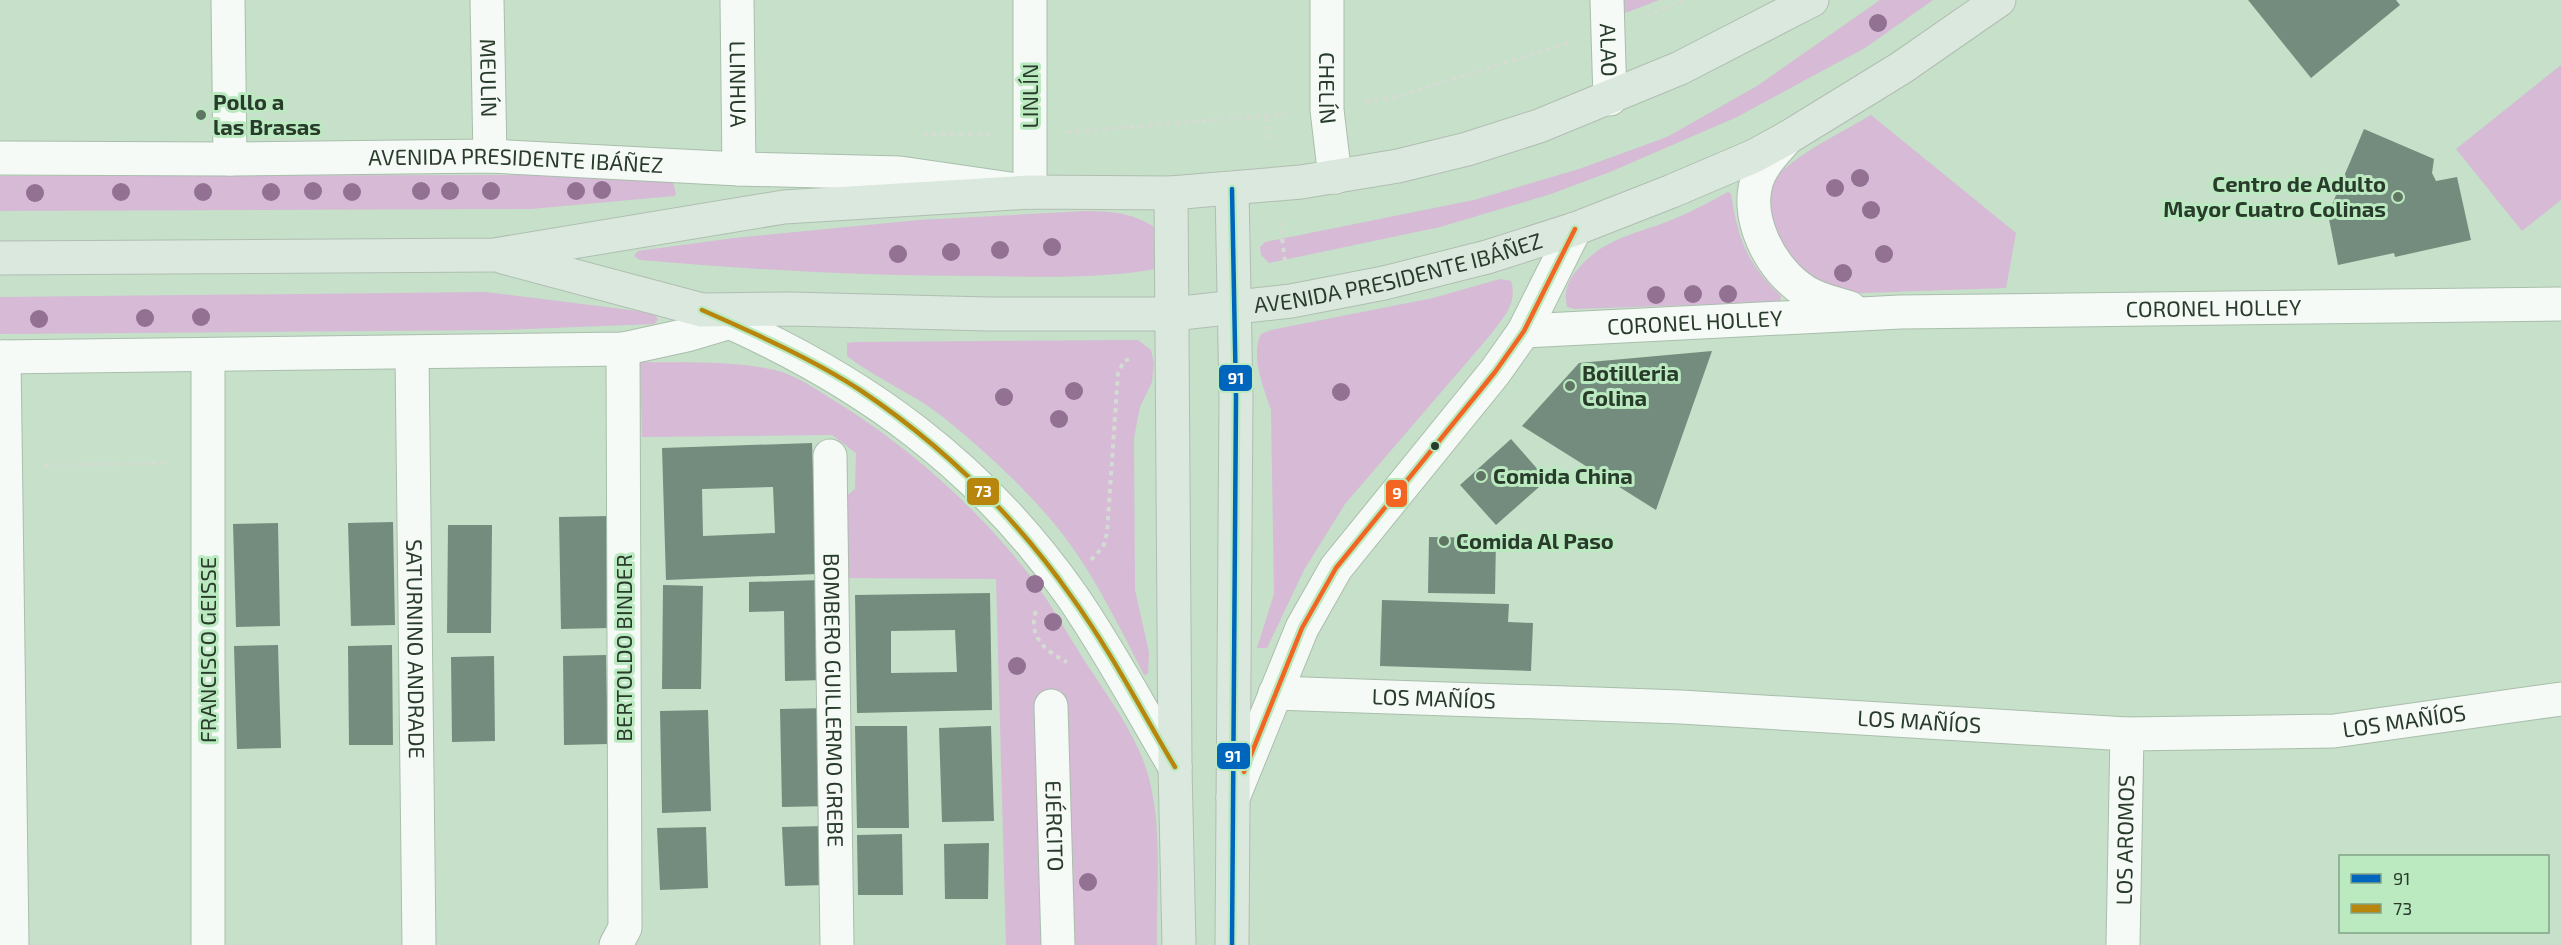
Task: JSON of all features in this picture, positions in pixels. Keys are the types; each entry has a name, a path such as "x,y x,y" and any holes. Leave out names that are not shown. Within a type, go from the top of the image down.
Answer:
{"main road":[{"name":"AVENIDA PRESIDENTE IBÁÑEZ","path":"0,258 494,255 784,207 1030,192 1171,193 1232,189 1335,177 1398,166 1467,149 1539,126 1610,99 1680,68 1812,0"},
{"name":"AVENIDA PRESIDENTE IBÁÑEZ","path":"494,255 716,317 772,309 999,314 1172,314 1291,301 1384,284 1487,257 1575,229 1744,160 1787,138 1901,68 1999,0"},
{"path":"1232,189 1235,308 1232,945"},
{"path":"1171,193 1175,767 1179,945"}],"street":[{"path":"228,0 230,159"},
{"name":"MEULÍN","path":"487,0 490,156"},
{"name":"LLINHUA","path":"737,0 739,169"},
{"name":"LINLÍN","path":"1029,0 1030,192"},
{"name":"CHELÍN","path":"1327,0 1327,110 1335,177"},
{"name":"ALAO","path":"1607,15 1610,99"},
{"name":"CORONEL HOLLEY","path":"1787,138 1766,164 1755,187 1752,200 1758,230 1778,265 1805,291 1866,313"},
{"name":"AVENIDA PRESIDENTE IBÁÑEZ","path":"0,158 230,159 490,156 739,169 900,173 1030,192"},
{"path":"1232,802 1302,628 1336,568 1495,372 1524,331 1575,229"},
{"name":"CORONEL HOLLEY","path":"1524,331 1866,313 2561,304"},
{"path":"716,317 860,390 917,432 980,487 1034,547 1071,595 1112,659 1175,767"},
{"name":"AVENIDA PRESIDENTE IBÁÑEZ","path":"2,357 623,350 716,317"},
{"name":"BERTOLDO BINDER","path":"616,945 625,928 623,350"},
{"name":"SATURNINO ANDRADE","path":"412,353 419,945"},
{"name":"FRANCISCO GEISSE","path":"208,355 208,945"},
{"path":"2,357 6,466 12,945"},
{"name":"BOMBERO GUILLERMO GREBE","path":"830,456 837,945"},
{"name":"LOS MAÑÍOS","path":"1275,693 1681,707 2127,734 2334,731 2561,699"},
{"name":"EJÉRCITO","path":"1051,706 1058,945"},
{"name":"LOS AROMOS","path":"2123,945 2127,734"}],"path":[{"path":"1031,134 1167,126 1327,110 1399,96 1607,15"},
{"path":"6,466 208,462"}],"shaded area":[{"path":"1621,0 1659,0 1620,15"},
{"path":"1880,0 1933,0 1865,48 1737,117 1610,172 1548,195 1440,227 1269,263 1261,255 1260,247 1265,242 1474,200 1579,169 1667,137 1757,86"},
{"path":"2561,65 2561,200 2522,231 2456,149"},
{"path":"1871,115 2016,233 2006,288 1834,294 1794,263 1771,231 1767,186 1803,155"},
{"path":"567,175 673,182 676,194 531,209 0,211 0,176"},
{"path":"1728,192 1731,194 1737,224 1746,250 1760,273 1781,296 1780,302 1575,309 1567,307 1566,291 1571,278 1588,258 1599,250 1622,238 1681,216"},
{"path":"1085,211 1128,215 1156,228 1164,235 1162,259 1155,269 1069,277 896,275 726,267 640,260 634,256 638,251 734,238 919,220"},
{"path":"1500,279 1511,281 1513,296 1509,309 1492,333 1345,504 1304,570 1267,648 1257,648 1274,594 1271,410 1257,362 1258,342 1261,334 1271,330 1433,298"},
{"path":"485,292 654,313 658,320 654,324 501,330 0,334 0,297"},
{"path":"1138,340 1151,350 1154,363 1152,382 1140,407 1134,438 1135,590 1149,652 1148,674 1144,675 1087,569 1064,536 1037,504 991,458 943,417 847,356 847,343 856,342"},
{"path":"640,362 742,365 783,372 798,379 861,418 912,456 960,498 1004,544 1033,579 1049,603 1126,725 1145,765 1155,808 1157,831 1157,945 1006,945 996,579 844,578 839,502 855,489 856,453 832,435 642,437"}],"building":[{"path":"2248,0 2396,0 2400,5 2311,78"},
{"name":"Centro de Adulto Mayor Cuatro Colinas","path":"2364,129 2434,159 2432,173 2436,181 2457,177 2471,240 2395,257 2394,253 2338,265 2328,214"},
{"path":"1712,351 1656,510 1522,426 1579,363"},
{"path":"1511,439 1547,480 1496,525 1460,485"},
{"path":"812,443 817,574 666,580 662,448","holes":["773,487 775,533 703,536 702,489"]},
{"path":"609,516 610,628 561,629 559,517"},
{"path":"393,522 395,625 351,626 348,523"},
{"path":"278,523 280,626 236,627 233,524"},
{"path":"448,525 492,525 491,633 447,633"},
{"path":"1429,537 1496,538 1495,594 1428,593"},
{"path":"823,580 825,680 785,681 784,611 749,612 749,582"},
{"path":"663,585 703,586 701,689 662,689"},
{"path":"990,593 992,710 857,713 855,595","holes":["955,630 957,672 891,673 891,631"]},
{"path":"1382,600 1509,604 1508,622 1533,623 1531,671 1380,666"},
{"path":"278,645 281,748 237,749 234,646"},
{"path":"392,645 393,745 349,745 348,646"},
{"path":"606,655 608,744 564,745 563,656"},
{"path":"494,656 495,741 452,742 451,657"},
{"path":"828,708 830,806 782,807 780,709"},
{"path":"708,710 711,811 662,813 660,711"},
{"path":"855,726 907,726 909,828 857,828"},
{"path":"991,726 994,821 942,822 939,728"},
{"path":"825,826 827,885 785,886 782,827"},
{"path":"706,827 708,888 660,890 657,828"},
{"path":"902,834 903,895 858,895 857,835"},
{"path":"989,843 988,899 945,899 944,844"}],"transit line":[{"name":"91","path":"1232,189 1236,397 1232,945"},
{"name":"9","path":"1244,772 1302,628 1336,568 1495,372 1524,331 1575,229"},
{"name":"73","path":"702,310 803,357 860,390 920,434 975,483 1026,537 1071,596 1112,659 1175,767"}],"place":[{"name":"Pollo a las Brasas","path":"201,115"},
{"name":"Centro de Adulto Mayor Cuatro Colinas","path":"2398,197"},
{"name":"Botilleria Colina","path":"1570,386"},
{"name":"Comida China","path":"1481,476"},
{"name":"Comida Al Paso","path":"1444,541"}]}
